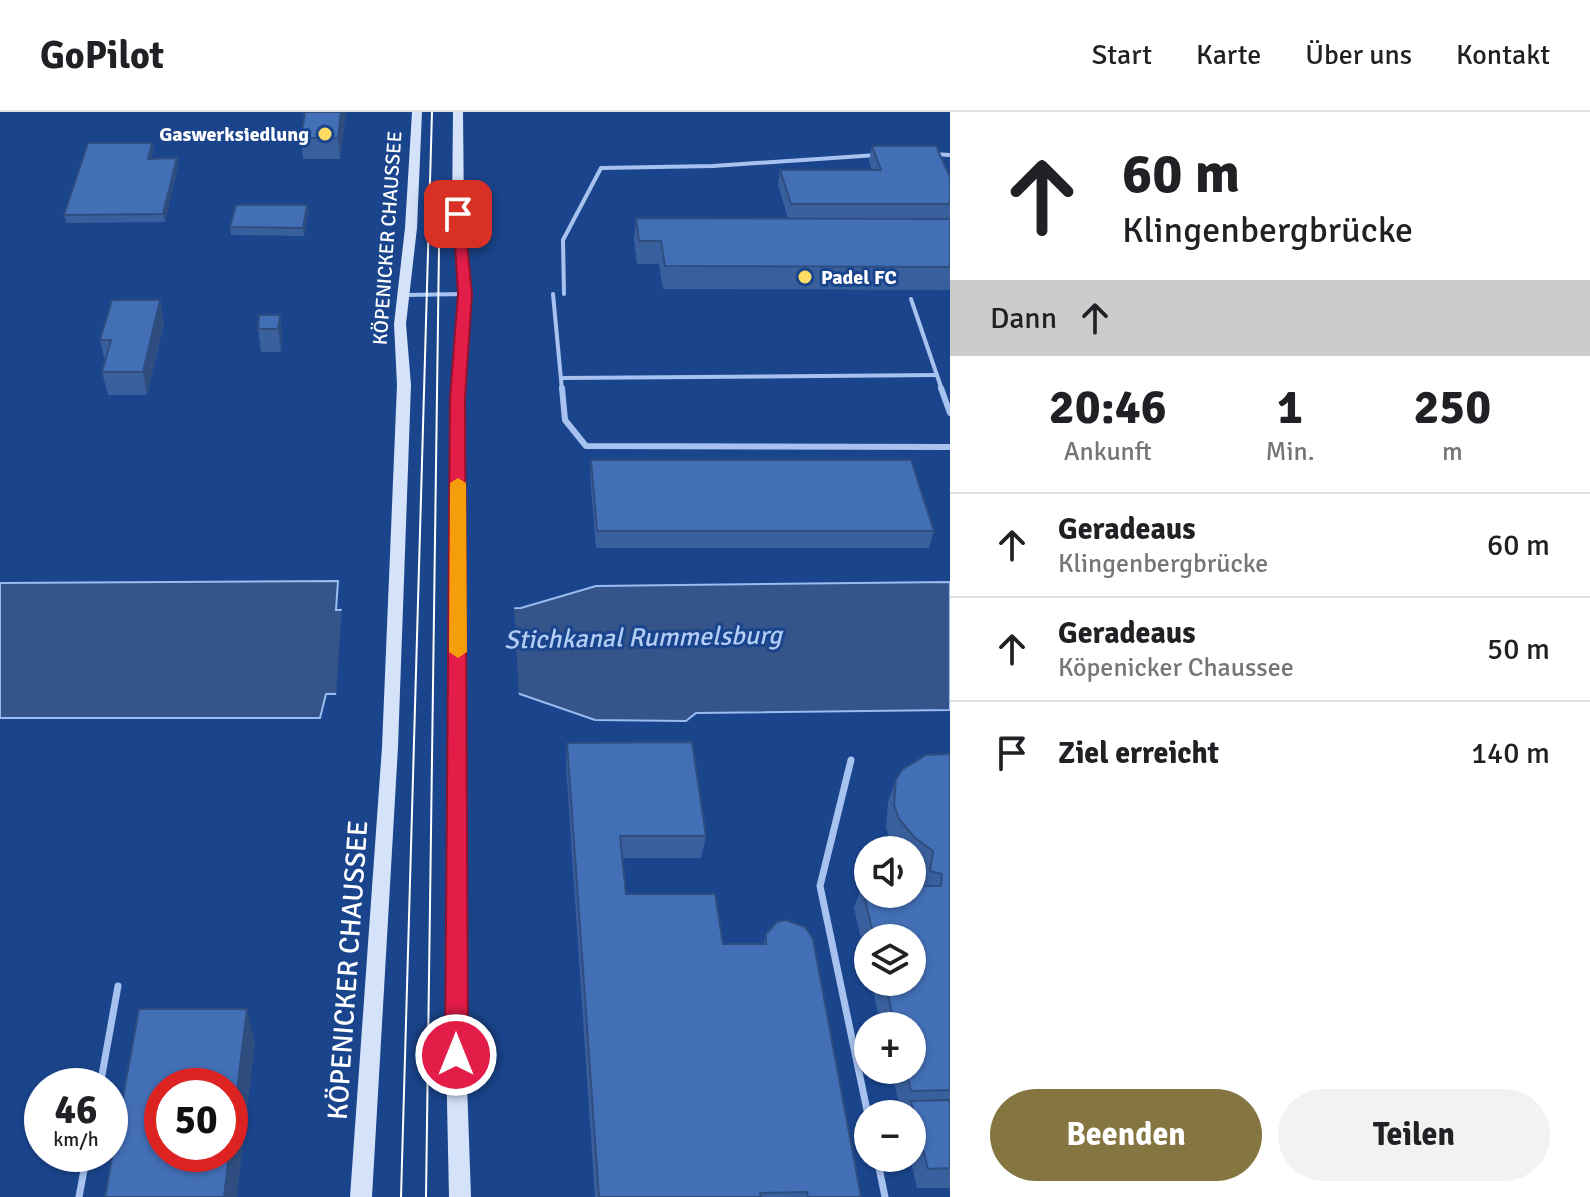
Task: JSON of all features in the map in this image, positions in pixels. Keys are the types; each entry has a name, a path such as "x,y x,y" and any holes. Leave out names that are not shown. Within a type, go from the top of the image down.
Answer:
{"main road":[{"name":"KÖPENICKER CHAUSSEE","path":"361,1197 390,747 404,385 402,295 411,228 417,112"},
{"path":"458,112 458,214 465,294 458,398 456,1055 460,1197"}],"lane":[{"path":"564,294 563,240 601,168 713,166 888,155"},
{"path":"930,155 950,155"},
{"path":"402,295 465,294"},
{"path":"553,294 565,420 586,446 950,447"},
{"path":"911,299 950,413"},
{"path":"561,378 937,375"},
{"path":"851,760 820,886 865,1100"},
{"path":"103,1068 118,986"},
{"path":"79,1197 84,1172"},
{"path":"880,1172 885,1197"}],"water":[{"name":"Stichkanal Rummelsburg","path":"338,581 336,610 521,608 596,586 950,582 950,710 696,713 686,721 595,720 517,693 326,694 320,718 0,718 0,583"}],"pier":[{"path":"514,604 519,698 336,698 342,605"}],"building":[{"path":"305,112 341,112 338,138 301,138"},
{"path":"88,143 152,143 148,159 177,158 163,214 64,215"},
{"path":"872,146 936,146 950,177 950,204 791,204 780,170 881,170"},
{"path":"236,205 307,205 303,228 230,227"},
{"path":"636,218 950,219 950,267 665,266 661,241 639,241"},
{"path":"112,300 160,300 143,372 102,372 111,340 100,340"},
{"path":"259,315 280,315 278,329 258,329"},
{"path":"591,460 911,460 934,531 597,531"},
{"path":"692,742 706,836 620,836 626,894 715,894 723,944 766,944 766,934 777,922 786,920 805,927 813,939 861,1197 808,1197 807,1192 760,1193 761,1197 599,1197 567,743"},
{"path":"950,754 950,1090 911,1091 909,1084 926,1084 926,1012 892,1012 888,996 926,996 926,924 871,924 867,908 926,908 926,886 941,886 942,874 930,871 933,851 926,846 926,836 913,836 899,819 894,805 896,779 903,769 926,755"},
{"path":"139,1009 247,1009 240,1068 144,1068 144,1172 227,1172 224,1197 105,1197 110,1172 128,1172 128,1070"},
{"path":"950,1100 950,1168 928,1169 926,1101"}],"tram line":[{"path":"401,1197 432,112"},
{"path":"426,1197 439,248"}],"slow traffic":[{"path":"458,483 458,652"}],"place":[{"name":"Gaswerksiedlung","path":"325,134"},
{"name":"Padel FC","path":"805,277"}],"route":[{"path":"456,1055 458,398 465,294 458,214"}]}
